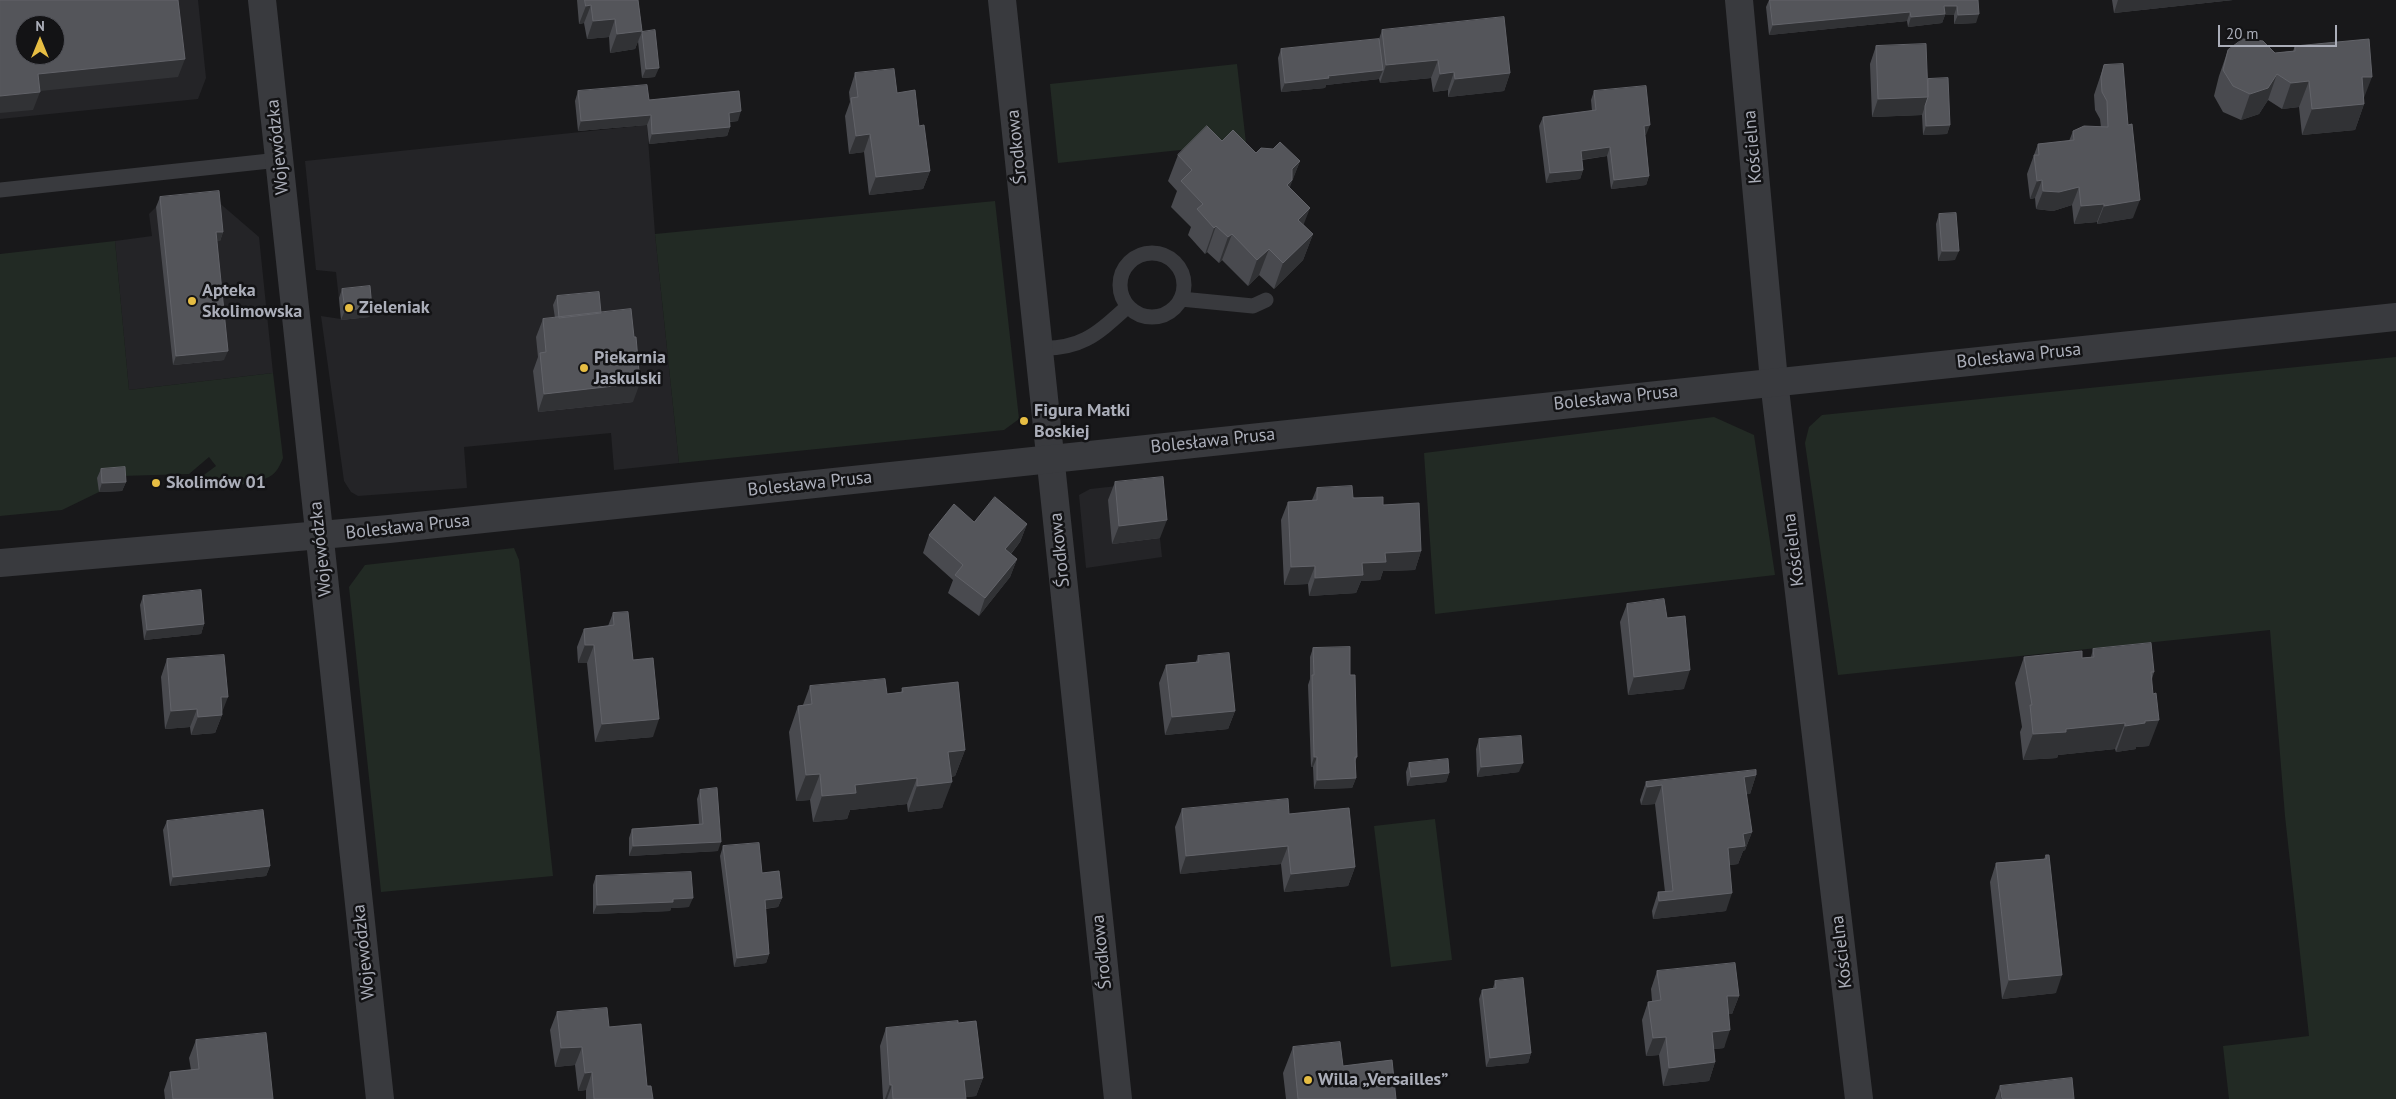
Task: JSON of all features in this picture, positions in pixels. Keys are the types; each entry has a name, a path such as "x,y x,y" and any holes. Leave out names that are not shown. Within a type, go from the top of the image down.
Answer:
{"street":[{"name":"Wojewódzka","path":"262,0 380,1099"},
{"name":"Środkowa","path":"1002,0 1118,1099"},
{"name":"Kościelna","path":"1740,0 1774,381 1859,1099"},
{"name":"Bolesława Prusa","path":"0,563 320,536 1774,381 2396,317"}],"lane":[{"path":"0,190 279,160"},
{"path":"1141,254 1163,254 1180,268 1184,278 1184,289 1181,299 1175,308 1156,318 1136,314 1127,307 1121,298 1120,277 1124,267 1141,254"},
{"path":"1181,299 1253,306 1266,300"},
{"path":"1038,348 1057,349 1094,336 1127,307"}],"shaded area":[{"path":"0,0 198,0 206,78 198,99 0,119"},
{"path":"1237,64 1246,143 1058,163 1050,84"},
{"path":"647,125 655,234 679,463 614,470 611,433 464,447 467,488 358,496 351,492 344,481 321,316 341,319 336,272 316,270 305,161"},
{"path":"216,200 259,237 273,373 129,390 115,241 152,236 149,214 156,207"},
{"path":"995,201 1019,419 1004,430 679,463 655,234"},
{"path":"115,241 129,390 273,373 283,458 278,469 272,475 251,483 190,490 193,483 216,466 209,457 189,474 121,476 99,492 62,510 0,516 0,254"},
{"path":"2396,357 2396,1099 2229,1099 2223,1046 2309,1036 2285,816 2270,630 1838,675 1805,443 1809,427 1822,415"},
{"path":"1714,417 1754,435 1775,575 1435,614 1424,453"},
{"path":"1154,482 1162,557 1086,568 1079,495 1090,489"},
{"path":"514,548 519,560 553,876 381,892 349,587 365,565"},
{"path":"1435,819 1452,960 1391,967 1374,826"}],"building":[{"path":"0,0 178,0 185,59 38,74 40,92 0,96"},
{"path":"585,0 638,0 642,31 617,34 615,19 593,21 591,5 586,6"},
{"path":"1770,0 1978,0 1979,14 1958,15 1957,6 1944,6 1945,14 1911,17 1910,12 1773,25"},
{"path":"1504,17 1510,73 1455,79 1454,72 1440,74 1438,60 1386,65 1382,30"},
{"path":"655,30 659,68 646,69 642,32"},
{"path":"1379,39 1383,70 1285,83 1281,49"},
{"path":"2243,39 2263,41 2275,53 2295,51 2295,46 2369,39 2372,77 2362,77 2364,104 2312,109 2309,81 2291,83 2277,74 2268,88 2250,94 2233,86 2223,70 2228,50"},
{"path":"1926,44 1928,97 1878,99 1876,46"},
{"path":"2123,64 2128,125 2132,124 2140,200 2104,206 2104,204 2081,206 2079,187 2059,192 2043,191 2042,180 2037,181 2034,155 2039,155 2038,144 2074,140 2073,131 2084,126 2108,127 2107,101 2102,92 2101,77 2104,65"},
{"path":"894,69 897,93 915,90 919,126 924,125 930,171 876,177 870,134 856,136 851,98 858,97 855,73"},
{"path":"1948,78 1950,125 1926,126 1925,106 1928,97 1928,79"},
{"path":"647,85 649,100 739,91 741,111 729,113 730,127 652,134 651,115 581,121 578,91"},
{"path":"1646,86 1650,125 1644,126 1649,176 1614,180 1610,147 1581,151 1583,170 1550,173 1543,117 1596,110 1594,91"},
{"path":"1207,126 1222,141 1233,130 1256,153 1261,148 1273,149 1280,142 1300,161 1292,169 1292,180 1287,185 1310,208 1298,220 1313,234 1283,263 1269,249 1257,260 1232,234 1228,237 1216,226 1214,228 1197,209 1203,204 1181,181 1192,170 1178,155"},
{"name":"Apteka Skolimowska","path":"219,191 223,232 216,232 228,351 176,356 160,197"},
{"path":"1956,213 1959,251 1942,251 1939,214"},
{"path":"370,286 372,308 345,310 342,289"},
{"path":"599,292 601,313 559,318 557,296"},
{"name":"Piekarnia Jaskulski","path":"631,309 634,337 636,337 640,383 544,394 540,353 546,352 543,319"},
{"path":"125,467 126,482 102,483 101,469"},
{"path":"1163,477 1167,520 1119,526 1115,482"},
{"path":"1352,486 1353,498 1383,497 1383,505 1419,503 1421,551 1385,553 1386,562 1362,563 1363,575 1315,578 1315,566 1291,567 1288,502 1317,500 1317,488"},
{"path":"995,497 1027,524 1005,549 1017,559 985,598 955,575 963,565 929,535 954,504 974,522"},
{"path":"201,590 204,624 147,630 143,596"},
{"path":"1664,599 1667,618 1685,616 1690,670 1634,677 1627,604"},
{"path":"628,612 633,660 653,658 659,719 602,724 594,645 585,645 584,629 614,625 613,613"},
{"path":"2151,643 2154,672 2151,672 2153,694 2156,693 2159,720 2125,726 2125,723 2066,729 2066,732 2033,734 2030,705 2032,705 2024,657 2082,651 2082,658 2094,657 2093,649"},
{"path":"1350,647 1350,675 1355,675 1356,778 1317,780 1317,757 1314,757 1313,648"},
{"path":"1229,653 1235,711 1172,717 1166,665 1199,662 1198,656"},
{"path":"224,655 228,697 221,697 222,715 198,717 197,709 171,711 167,659"},
{"path":"885,679 887,694 903,692 902,688 958,682 965,750 948,752 952,782 917,786 917,778 855,785 856,793 822,796 820,774 806,775 798,706 812,704 810,686"},
{"path":"1521,736 1523,763 1481,767 1479,739"},
{"path":"1448,759 1449,773 1411,777 1409,763"},
{"path":"1756,770 1756,775 1744,777 1752,832 1743,834 1745,846 1728,848 1732,893 1659,901 1658,892 1673,891 1662,785 1647,787 1646,782"},
{"path":"717,788 721,842 633,846 632,829 703,824 700,790"},
{"path":"1288,799 1289,814 1349,808 1355,867 1291,874 1288,846 1186,856 1182,809"},
{"path":"263,810 270,866 173,877 167,821"},
{"path":"759,843 762,873 779,871 782,898 765,900 769,954 737,958 723,846"},
{"path":"2046,855 2049,855 2062,975 2009,980 1996,863 2046,859"},
{"path":"691,872 693,898 673,899 673,902 597,905 596,876"},
{"path":"1735,963 1739,996 1727,996 1730,1030 1712,1032 1715,1062 1669,1068 1666,1037 1653,1038 1648,1002 1661,1000 1657,971"},
{"path":"1523,978 1531,1053 1490,1058 1482,990 1496,988 1495,981"},
{"path":"607,1008 609,1027 641,1024 647,1086 651,1086 653,1099 594,1099 592,1072 585,1073 582,1047 561,1048 557,1012"},
{"path":"958,1021 958,1023 976,1021 983,1078 964,1080 966,1099 893,1099 892,1085 890,1085 886,1028"},
{"path":"266,1033 273,1099 173,1099 170,1072 199,1069 196,1040"},
{"path":"1340,1042 1343,1066 1392,1060 1396,1099 1298,1099 1293,1047"},
{"path":"2072,1078 2074,1099 2002,1099 2000,1086"}],"place":[{"name":"Apteka Skolimowska","path":"192,301"},
{"name":"Zieleniak","path":"349,308"},
{"name":"Piekarnia Jaskulski","path":"584,368"},
{"name":"Figura Matki Boskiej","path":"1024,421"},
{"name":"Skolimów 01","path":"156,483"},
{"name":"Willa „Versailles”","path":"1308,1080"}]}
